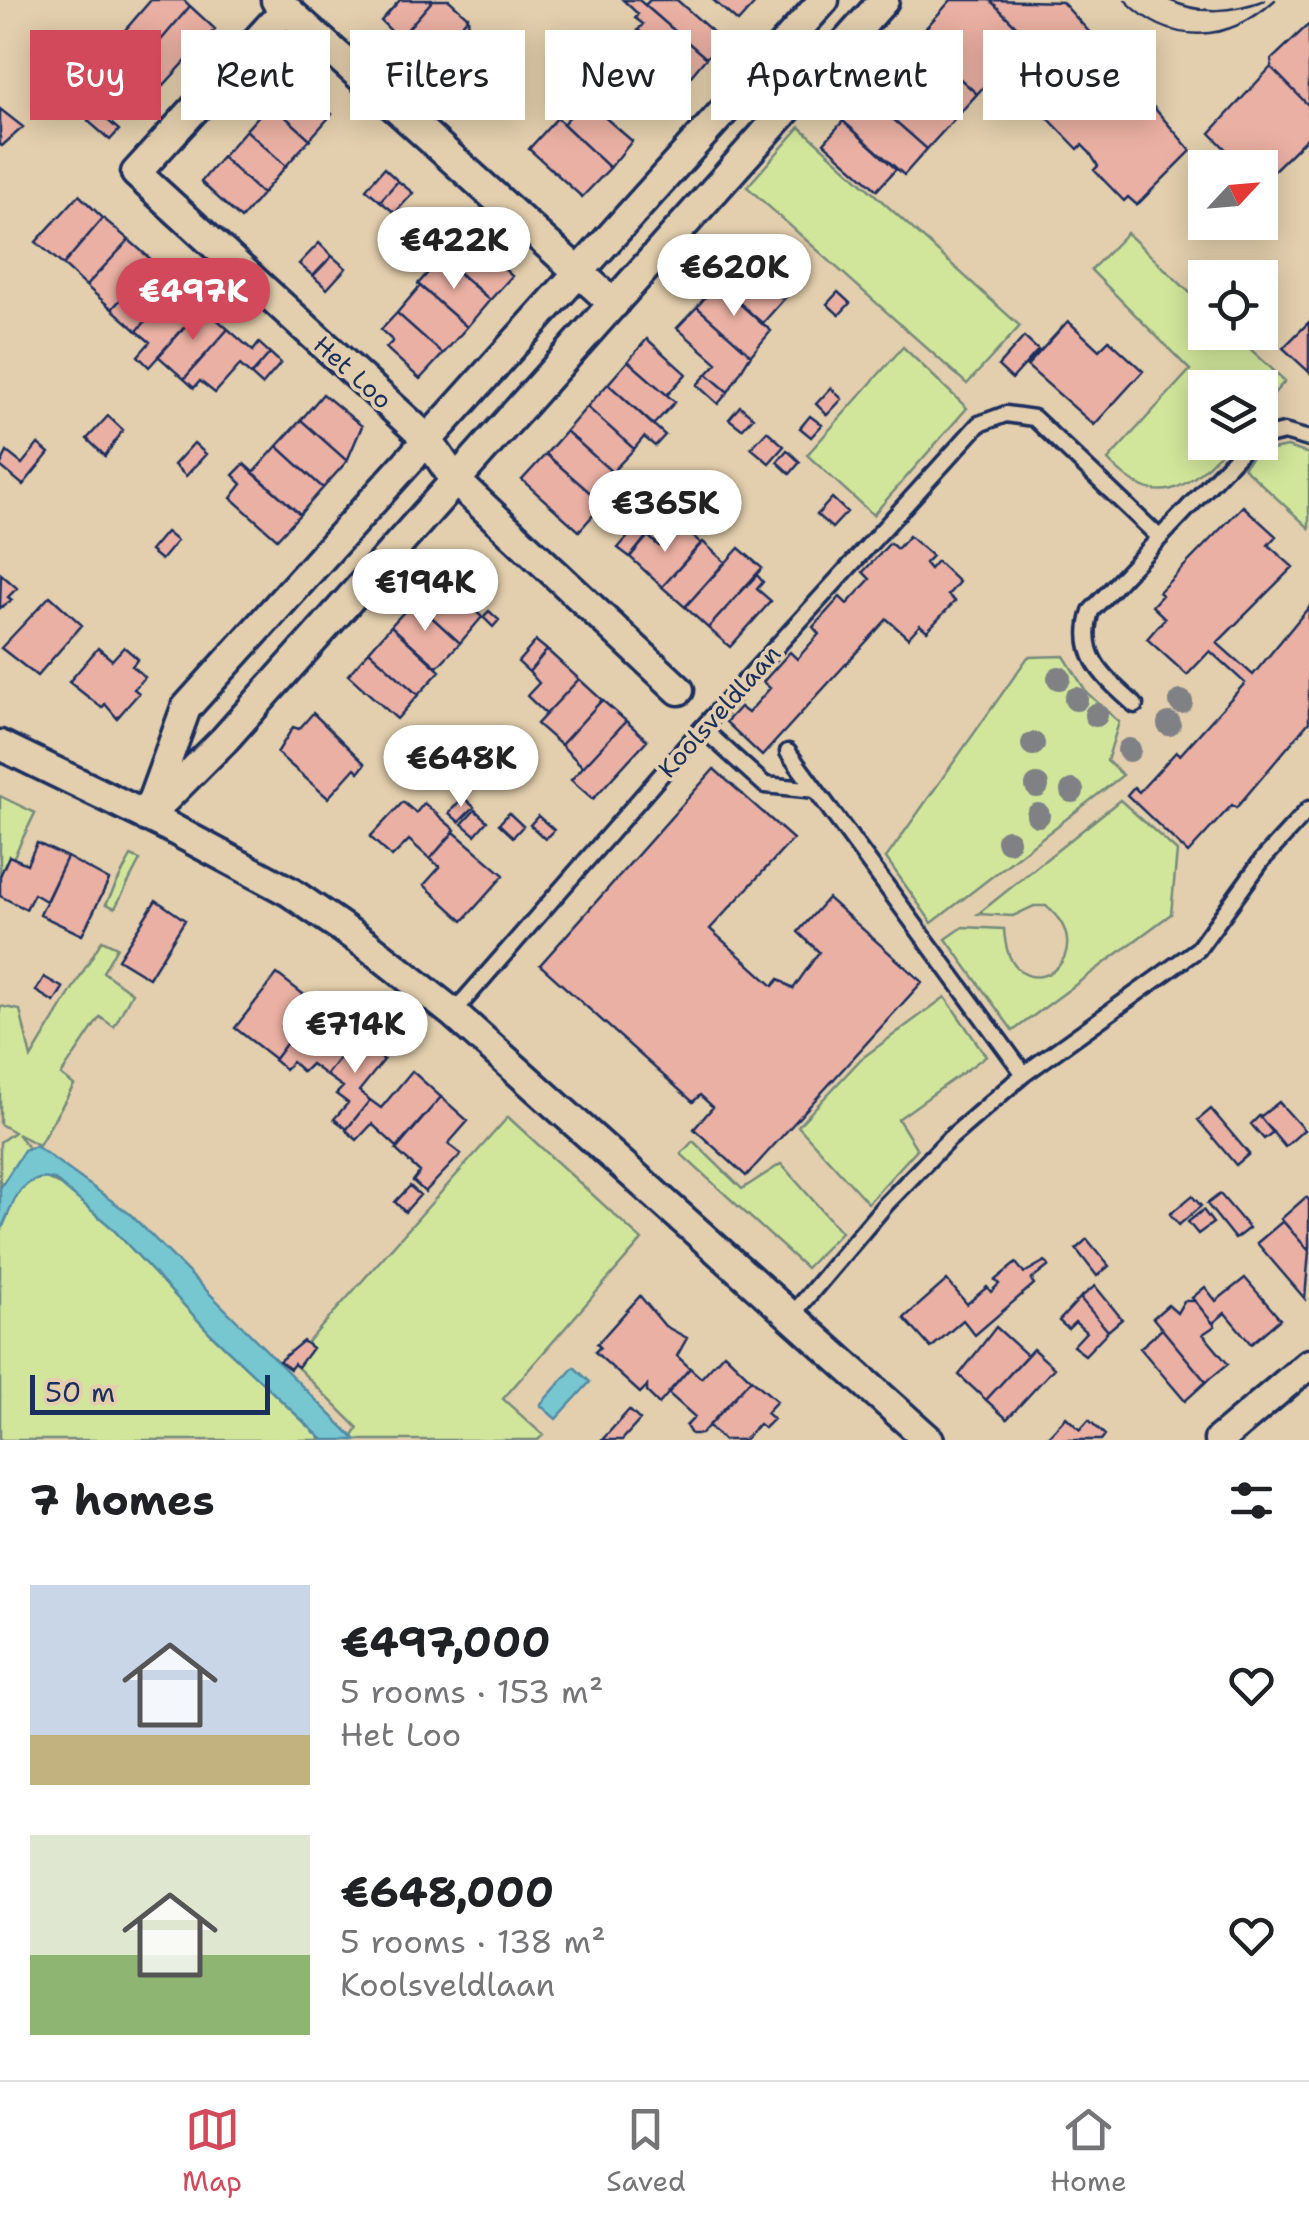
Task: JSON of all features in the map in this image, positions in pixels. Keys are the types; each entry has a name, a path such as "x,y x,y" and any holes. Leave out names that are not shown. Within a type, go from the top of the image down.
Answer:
{"street":[{"path":"147,817 186,708 824,0"},
{"path":"147,817 224,740 884,0"},
{"path":"281,5 614,304"},
{"name":"Het Loo","path":"281,5 136,173 427,439 456,480 679,690"},
{"path":"0,745 290,892 453,1013 928,1440"},
{"path":"1219,1440 1309,1364"}],"lane":[{"name":"Koolsveldlaan","path":"453,1013 702,728 970,432 992,418 1021,414 1034,418 1158,536"},
{"path":"1278,434 1309,439"},
{"path":"1134,705 1106,679 1091,658 1084,634 1091,611 1232,460"},
{"path":"702,728 766,785 816,790"},
{"path":"788,752 1024,1074"},
{"path":"792,1315 886,1204 949,1139 1024,1074 1198,948 1264,859 1309,809"}],"green space":[{"path":"800,127 1020,326 967,384 747,187"},
{"path":"1127,233 1188,291 1188,350 1251,350 1273,370 1190,370 1091,270"},
{"path":"903,347 967,408 873,515 807,455"},
{"path":"1188,372 1188,460 1213,460 1186,483 1158,490 1142,487 1108,460"},
{"path":"1287,447 1309,454 1309,528 1243,467 1250,460 1278,460 1278,449"},
{"path":"1064,656 1087,693 1119,722 1107,761 1123,775 932,923 886,858 1028,657"},
{"path":"0,796 35,813 0,885"},
{"path":"1120,800 1177,851 1171,914 1013,1031 946,939 963,927 1004,929 1010,957 1022,972 1036,977 1051,972 1062,961 1067,945 1063,926 1046,906 1034,906 1013,916 978,914"},
{"path":"131,856 140,860 115,908 106,904"},
{"path":"102,940 117,947 103,972 132,993 114,1027 100,1017 61,1075 74,1085 39,1145 17,1134 36,1157 0,1206 0,1142 14,1132 0,1124 0,1006 20,1010 31,1058"},
{"path":"945,997 986,1056 898,1119 917,1149 868,1203 798,1126 861,1059"},
{"path":"508,1117 642,1240 503,1399 543,1435 538,1440 351,1440 358,1428 291,1361"},
{"path":"693,1141 742,1189 781,1164 841,1232 806,1268 681,1154"},
{"path":"44,1177 66,1188 111,1227 211,1334 323,1440 0,1440 0,1233 26,1183"}],"water":[{"path":"36,1146 130,1214 356,1440 323,1440 211,1334 111,1227 55,1180 43,1178 25,1186 0,1233 0,1188 24,1150"},
{"path":"574,1367 590,1382 556,1419 540,1405"}],"building":[{"path":"151,0 184,0 190,6 161,40 161,30 125,30"},
{"path":"400,0 433,0 407,30 390,30 381,21"},
{"path":"433,0 449,0 468,17 457,30 407,30"},
{"path":"623,0 639,0 674,30 638,30 643,24 635,18 638,14"},
{"path":"650,0 677,0 711,30 711,52 706,58 691,45 691,30 674,30 645,5"},
{"path":"713,0 755,0 757,1 738,22"},
{"path":"951,0 990,0 1020,30 983,30 983,87 977,94 963,81 963,30 924,30"},
{"path":"990,0 1062,2 1087,30 1020,30"},
{"path":"190,6 215,29 181,30 181,66 163,86 161,40"},
{"path":"468,17 469,30 457,30"},
{"path":"1309,24 1309,106 1271,67 1272,59"},
{"path":"691,45 706,58 691,76"},
{"path":"1271,67 1309,106 1309,136 1278,166 1278,150 1227,150 1210,133"},
{"path":"963,81 977,94 963,109"},
{"path":"0,109 23,127 2,146 0,145"},
{"path":"1156,110 1190,150 1137,205 1128,197 1124,201 1094,170 1098,166 1090,153 1082,145 1078,149 1050,120 1156,120"},
{"path":"107,120 119,130 110,140 88,121"},
{"path":"255,120 289,120 310,139 286,166 246,130"},
{"path":"289,120 327,120 310,139"},
{"path":"559,120 610,168 582,197 529,149"},
{"path":"567,120 608,120 632,141 610,168 563,124"},
{"path":"894,120 953,120 927,149"},
{"path":"894,120 927,149 904,175 843,121"},
{"path":"843,121 896,169 877,190 824,143"},
{"path":"246,130 286,166 262,194 222,157"},
{"path":"222,157 262,194 241,219 201,182"},
{"path":"384,168 398,181 380,201 366,189"},
{"path":"398,181 413,193 395,213 380,201"},
{"path":"79,195 103,218 63,265 36,242"},
{"path":"103,218 129,240 86,286 63,265"},
{"path":"466,234 512,276 490,300 444,259"},
{"path":"759,237 804,278 783,300 738,260"},
{"path":"129,240 154,262 112,309 86,286"},
{"path":"319,243 332,256 313,276 299,264"},
{"path":"332,256 346,268 327,289 313,276"},
{"path":"441,258 490,300 467,327 418,284"},
{"path":"738,260 783,300 762,324 717,283"},
{"path":"154,262 178,284 137,331 112,309"},
{"path":"717,283 771,331 751,355 697,307"},
{"path":"178,284 203,307 149,367 138,356 150,342 137,331"},
{"path":"420,286 467,327 443,354 397,313"},
{"path":"838,292 850,303 839,315 827,304"},
{"path":"203,307 228,329 184,379 158,356"},
{"path":"697,307 751,355 728,392 707,374 717,363 677,328"},
{"path":"397,313 443,354 420,379 386,348 393,341 381,330"},
{"path":"1068,321 1099,350 1109,340 1143,371 1094,425 1027,366"},
{"path":"1309,322 1309,372 1283,348"},
{"path":"228,329 253,351 259,343 270,353 251,375 240,365 215,393 200,381 194,388 184,379"},
{"path":"1024,337 1038,350 1012,379 998,366"},
{"path":"647,339 686,374 667,395 628,361"},
{"path":"270,353 281,363 262,385 251,375"},
{"path":"628,361 675,402 653,425 608,384"},
{"path":"707,374 728,392 718,404 697,385"},
{"path":"608,384 665,435 655,446 644,437 634,449 587,407"},
{"path":"831,388 842,399 827,415 816,404"},
{"path":"323,394 362,426 347,461 301,420"},
{"path":"740,406 753,417 742,429 729,419"},
{"path":"587,407 634,449 612,472 566,431"},
{"path":"108,416 123,430 105,456 87,439"},
{"path":"810,416 822,425 811,437 800,428"},
{"path":"301,420 347,461 323,488 277,446"},
{"path":"566,431 612,472 593,494 603,504 546,454"},
{"path":"767,431 784,446 769,463 751,448"},
{"path":"194,443 206,454 186,476 174,465"},
{"path":"38,444 49,453 23,485 0,466 7,452 22,464"},
{"path":"277,446 323,488 300,514 253,473"},
{"path":"787,450 800,462 790,474 777,462"},
{"path":"546,454 603,504 579,531 522,480"},
{"path":"244,464 300,514 277,539 231,498 242,484 233,475"},
{"path":"832,498 847,512 832,528 817,515"},
{"path":"1243,506 1276,536 1268,545 1293,567 1217,643 1253,675 1309,607 1309,722 1236,808 1232,805 1188,853 1127,795 1134,787 1139,792 1176,752 1180,755 1245,683 1210,651 1187,675 1147,639 1165,618 1152,606 1162,595 1159,592"},
{"path":"640,523 650,532 630,557 618,548"},
{"path":"680,525 701,543 662,587 630,557 648,536 659,546"},
{"path":"166,532 177,541 161,560 150,551"},
{"path":"909,536 932,556 925,563 930,569 937,561 959,582 948,595 955,601 927,631 920,625 908,638 887,619 762,756 726,722 740,707 748,713 770,688 763,682 790,652 797,659 819,634 813,627 840,597 847,604 870,579 863,572 890,543 897,549"},
{"path":"703,542 725,562 685,607 662,587"},
{"path":"739,548 762,568 708,628 685,607"},
{"path":"458,553 496,585 474,610 436,577"},
{"path":"1,574 17,588 8,597 12,600 0,608"},
{"path":"757,575 763,582 757,589 771,601 730,647 708,628"},
{"path":"436,577 482,617 460,643 414,601"},
{"path":"50,596 82,625 37,676 1,648"},
{"path":"414,601 460,643 437,667 391,626"},
{"path":"489,611 499,620 493,627 483,617"},
{"path":"391,626 440,671 418,695 369,651"},
{"path":"536,641 547,650 529,672 518,662"},
{"path":"124,647 138,659 132,666 145,677 134,689 139,693 117,718 105,704 102,708 69,682 98,648 112,660"},
{"path":"547,650 579,679 546,714 527,696 539,683 529,672"},
{"path":"369,651 418,695 397,719 348,675"},
{"path":"579,679 602,700 561,745 537,724"},
{"path":"602,700 626,721 583,767 561,745"},
{"path":"313,713 365,764 359,772 355,768 328,798 277,753 293,727 299,729"},
{"path":"626,721 647,740 593,799 571,780"},
{"path":"714,769 793,839 710,929 773,986 779,979 793,989 819,952 798,932 828,898 922,982 746,1176 694,1129 713,1107 700,1095 693,1102 540,965"},
{"path":"469,771 480,780 469,793 458,782"},
{"path":"463,797 474,807 459,822 449,813"},
{"path":"403,802 416,813 424,803 455,830 430,859 409,840 392,857 370,837"},
{"path":"475,810 487,821 475,835 462,824"},
{"path":"509,813 523,826 513,837 499,824"},
{"path":"538,816 554,830 545,839 530,825"},
{"path":"454,832 504,875 463,921 424,885 440,867 430,859"},
{"path":"37,843 67,857 46,901 34,894 26,909 0,896 0,876 9,856 27,864"},
{"path":"67,857 109,880 82,935 40,915"},
{"path":"156,900 185,920 149,978 118,959"},
{"path":"277,974 303,994 286,1017 299,1026 275,1059 235,1028"},
{"path":"44,977 63,988 54,1002 36,991"},
{"path":"331,1008 360,1032 326,1075 311,1064 303,1072 292,1062 285,1069 274,1060 300,1025 311,1034"},
{"path":"360,1032 383,1050 378,1055 384,1060 359,1091 370,1100 347,1129 334,1119 348,1103 336,1094 343,1087 326,1075"},
{"path":"412,1071 441,1097 397,1147 372,1124 357,1140 346,1130 370,1100 381,1108"},
{"path":"441,1097 468,1121 448,1144 461,1154 425,1192 413,1181 420,1172 396,1150"},
{"path":"1279,1102 1304,1130 1285,1147 1260,1117"},
{"path":"1211,1109 1249,1154 1236,1165 1198,1120"},
{"path":"1259,1116 1273,1132 1264,1139 1251,1124"},
{"path":"410,1186 420,1195 405,1212 395,1202"},
{"path":"1220,1194 1249,1228 1235,1239 1207,1204"},
{"path":"1192,1196 1201,1206 1179,1225 1170,1214"},
{"path":"1306,1197 1309,1200 1309,1251 1281,1219"},
{"path":"1203,1210 1213,1223 1198,1234 1188,1222"},
{"path":"1283,1221 1309,1251 1305,1299 1257,1243"},
{"path":"1087,1239 1109,1266 1097,1276 1076,1249"},
{"path":"1045,1261 1049,1266 1031,1280 1034,1284 975,1335 963,1320 931,1348 904,1318 947,1280 967,1304 987,1287 991,1292 999,1284 995,1280 1016,1263 1024,1273"},
{"path":"1245,1278 1280,1319 1251,1344 1225,1313 1213,1323 1192,1298 1205,1287 1216,1301"},
{"path":"1095,1286 1122,1319 1108,1331 1080,1298"},
{"path":"640,1296 665,1326 687,1338 677,1356 690,1368 659,1404 647,1392 647,1386 640,1393 595,1352 600,1347 597,1344"},
{"path":"1080,1298 1108,1331 1085,1355 1073,1346 1086,1332 1075,1322 1068,1329 1059,1321"},
{"path":"1184,1301 1195,1301 1215,1326 1203,1334 1228,1364 1206,1382 1153,1318 1168,1305 1177,1313"},
{"path":"996,1327 1027,1355 986,1400 959,1375"},
{"path":"1162,1329 1206,1382 1185,1401 1140,1348"},
{"path":"303,1341 312,1348 298,1367 294,1364 290,1369 279,1361"},
{"path":"1033,1349 1054,1368 1007,1419 986,1400"},
{"path":"724,1353 751,1379 701,1434 691,1434 686,1426 695,1417 668,1393 690,1368 701,1378"},
{"path":"751,1379 777,1401 766,1413 773,1419 764,1428 759,1424 744,1440 723,1440 709,1426"},
{"path":"629,1410 640,1420 622,1440 602,1440"},
{"path":"1066,1417 1080,1430 1089,1420 1105,1435 1101,1440 1045,1440"}],"tram line":[{"path":"1125,0 1161,26 1200,34 1238,25 1275,0"},
{"path":"1169,0 1217,10 1265,0"}]}
